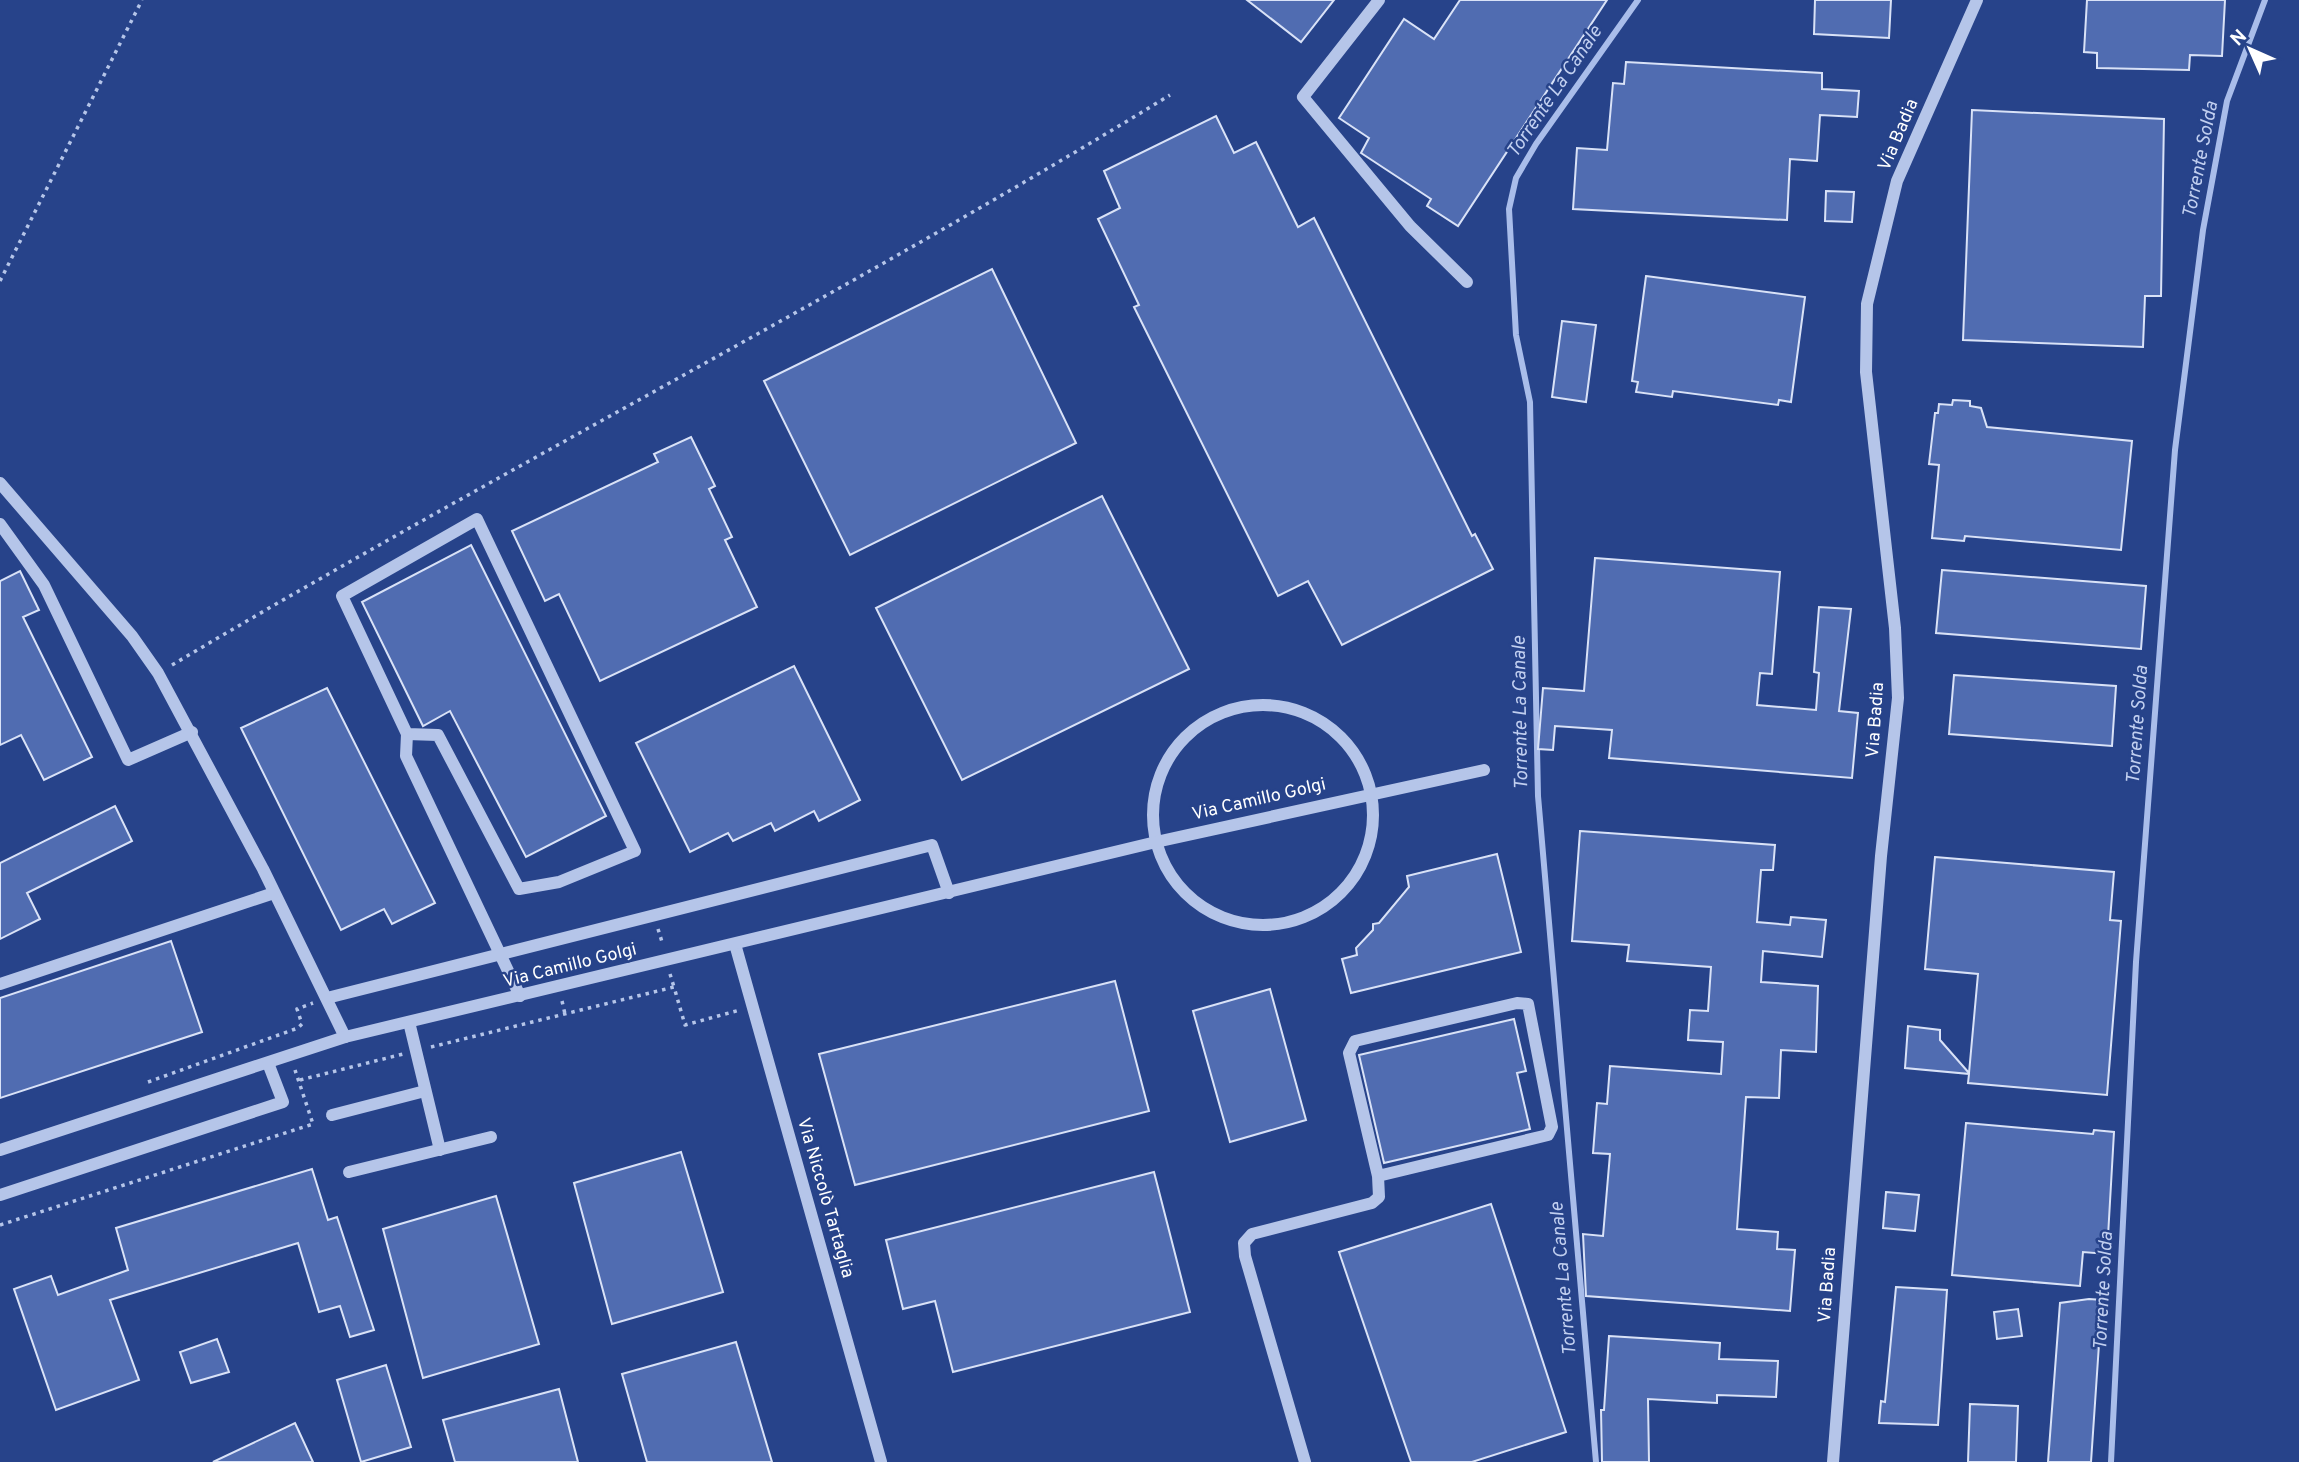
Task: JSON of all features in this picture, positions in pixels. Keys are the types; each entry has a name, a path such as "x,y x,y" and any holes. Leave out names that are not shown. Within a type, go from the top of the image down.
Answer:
{"street":[{"path":"1379,0 1303,97 1410,226 1467,282"},
{"name":"Via Badia","path":"1833,1462 1881,856 1898,698 1895,628 1866,372 1867,304 1897,181 1977,0"},
{"path":"0,483 132,636 158,673 192,732 345,1037"},
{"path":"407,734 438,735 519,889 559,882 635,851 477,519 342,596 407,734 406,756 520,996"},
{"path":"0,524 44,585 128,760 192,732"},
{"path":"1273,705 1307,713 1337,732 1359,760 1371,792 1373,830 1361,866 1338,897 1306,917 1268,925 1231,921 1196,904 1171,876 1156,842 1153,807 1161,773 1179,743 1206,720 1238,707 1273,705"},
{"name":"Via Camillo Golgi","path":"0,1150 345,1037 1156,842 1371,792 1484,770"},
{"path":"327,998 500,952 932,845 949,893"},
{"path":"0,984 274,892"},
{"name":"Via Niccolò Tartaglia","path":"735,944 881,1462"},
{"path":"1305,1462 1245,1256 1244,1243 1252,1234 1376,1201 1381,1193 1349,1053 1350,1046 1355,1041 1517,1003 1528,1004 1552,1127 1548,1135 1378,1176"},
{"path":"409,1022 440,1150"},
{"path":"0,1195 283,1102 268,1063"},
{"path":"332,1115 425,1091"},
{"path":"349,1172 491,1137"}],"path":[{"path":"0,281 142,0"},
{"path":"158,673 363,551 799,313 1010,193 1170,95"},
{"path":"670,974 685,1025 736,1011"},
{"path":"562,1001 565,1014 674,988"},
{"path":"144,1084 298,1028 302,1024 297,1009 307,1005"},
{"path":"0,1225 313,1124 300,1080 287,1056"}],"building":[{"path":"1247,0 1334,0 1301,42"},
{"path":"1460,0 1607,0 1458,226 1427,206 1431,199 1361,153 1369,138 1339,118 1404,19 1434,39"},
{"path":"1815,0 1891,0 1889,38 1814,34"},
{"path":"2087,0 2225,0 2222,56 2190,55 2189,70 2097,68 2097,53 2084,52"},
{"path":"1626,62 1822,73 1822,89 1859,91 1857,117 1820,115 1817,161 1790,159 1787,220 1573,209 1577,148 1607,150 1613,83 1624,84"},
{"path":"1972,110 2164,119 2161,296 2145,296 2143,347 1963,340"},
{"path":"1216,116 1234,153 1256,142 1298,227 1314,218 1472,536 1475,534 1493,569 1342,645 1308,581 1278,596 1134,307 1139,305 1098,219 1120,208 1104,171"},
{"path":"1826,191 1854,192 1852,222 1825,221"},
{"path":"992,269 1076,443 850,555 764,381"},
{"path":"1646,276 1805,297 1791,402 1779,400 1778,405 1673,391 1672,397 1636,392 1638,382 1632,381"},
{"path":"1562,321 1596,325 1586,402 1552,397"},
{"path":"1953,400 1970,401 1970,406 1981,408 1987,427 2132,441 2121,550 1965,536 1964,541 1932,538 1939,465 1929,464 1935,413 1938,413 1939,404 1952,405"},
{"path":"691,437 715,486 709,489 732,537 725,540 757,607 600,681 559,594 545,601 512,531 658,462 654,454"},
{"path":"1102,496 1189,669 962,780 876,608"},
{"path":"471,545 606,816 526,857 450,711 423,726 362,602"},
{"path":"1595,558 1780,572 1772,674 1760,673 1757,705 1816,710 1819,673 1814,672 1819,607 1851,609 1839,711 1858,713 1852,778 1609,758 1612,730 1555,726 1553,750 1538,749 1543,688 1584,691"},
{"path":"1942,570 2146,586 2141,649 1936,633"},
{"path":"20,571 39,610 23,617 92,757 44,780 21,735 0,745 0,581"},
{"path":"794,666 860,800 819,821 814,811 775,831 771,823 733,841 728,833 690,852 636,743"},
{"path":"1954,675 2116,686 2112,746 1949,734"},
{"path":"327,688 435,903 392,924 384,909 341,930 241,728"},
{"path":"115,806 132,841 27,893 40,919 0,939 0,863"},
{"path":"1580,831 1775,845 1773,870 1761,870 1757,922 1790,925 1791,917 1826,920 1822,957 1763,951 1761,982 1818,986 1816,1052 1781,1050 1779,1098 1746,1097 1737,1229 1778,1232 1777,1249 1795,1250 1790,1311 1586,1296 1583,1234 1603,1236 1610,1154 1593,1153 1597,1103 1607,1104 1610,1066 1721,1074 1723,1042 1688,1040 1690,1010 1708,1011 1711,967 1627,961 1629,945 1572,941"},
{"path":"1497,854 1521,952 1351,993 1342,959 1357,955 1356,948 1373,930 1373,924 1379,923 1409,887 1407,876"},
{"path":"1935,857 2114,872 2110,920 2121,921 2107,1095 1968,1083 1969,1074 1905,1068 1908,1026 1940,1030 1940,1040 1969,1073 1978,974 1925,969"},
{"path":"171,941 202,1032 0,1098 0,998"},
{"path":"1115,981 1149,1111 855,1185 819,1054"},
{"path":"1270,989 1306,1120 1230,1142 1193,1011"},
{"path":"1514,1019 1526,1071 1517,1073 1530,1129 1384,1163 1359,1055"},
{"path":"1966,1123 2093,1134 2094,1130 2114,1132 2107,1254 2083,1252 2080,1286 1952,1275"},
{"path":"681,1152 723,1292 612,1324 574,1183"},
{"path":"312,1169 328,1220 337,1217 374,1330 350,1337 340,1306 319,1312 298,1243 110,1300 139,1380 56,1410 14,1289 51,1276 58,1295 128,1270 116,1228"},
{"path":"1154,1172 1190,1312 953,1372 935,1301 903,1309 886,1240"},
{"path":"1886,1192 1919,1195 1915,1231 1883,1228"},
{"path":"496,1196 539,1344 423,1378 383,1229"},
{"path":"1491,1204 1566,1432 1472,1462 1411,1462 1339,1252"},
{"path":"1896,1287 1947,1290 1938,1425 1879,1423 1881,1401 1885,1402"},
{"path":"2102,1300 2091,1462 2048,1462 2060,1303"},
{"path":"2018,1309 2022,1336 1997,1339 1994,1312"},
{"path":"1609,1336 1720,1343 1719,1359 1778,1361 1776,1397 1717,1395 1717,1403 1648,1399 1649,1462 1602,1462 1601,1410 1604,1410"},
{"path":"217,1339 229,1372 191,1383 180,1352"},
{"path":"736,1342 772,1462 647,1462 622,1374"},
{"path":"386,1365 411,1447 361,1462 337,1380"},
{"path":"559,1389 578,1462 455,1462 443,1420"},
{"path":"1970,1404 2018,1406 2016,1462 1968,1462"},
{"path":"295,1423 313,1462 213,1462"}],"waterway":[{"name":"Torrente La Canale","path":"1596,1462 1538,796 1530,402 1516,335 1509,209 1516,178 1536,144 1638,0"},
{"name":"Torrente Solda","path":"2111,1462 2136,962 2175,450 2203,230 2227,101 2265,0"}]}
